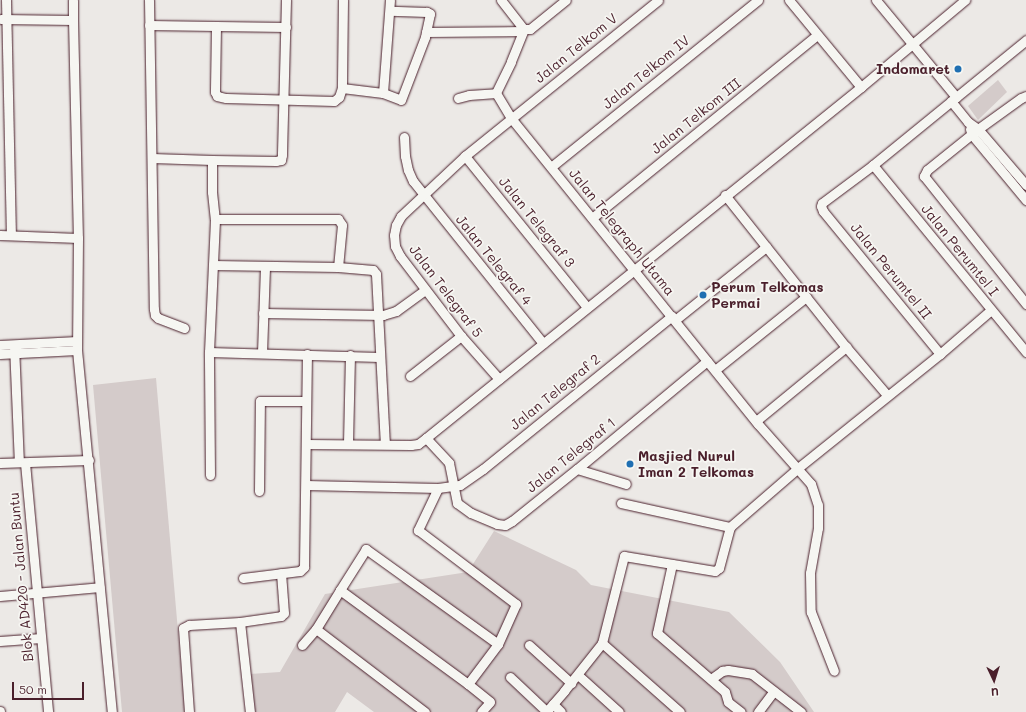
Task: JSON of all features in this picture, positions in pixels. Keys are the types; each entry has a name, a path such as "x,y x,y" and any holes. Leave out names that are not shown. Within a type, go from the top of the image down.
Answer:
{"street":[{"path":"6,0 3,19 11,235"},
{"path":"73,0 78,238 77,346 112,712"},
{"path":"149,0 155,315 161,320 184,328"},
{"path":"152,158 268,162 280,160 282,155 286,0"},
{"path":"216,26 215,92 217,96 226,98 334,101 339,97 342,88 343,0"},
{"path":"383,94 390,0"},
{"path":"501,0 523,30"},
{"path":"426,32 530,29 566,0"},
{"name":"Jalan Telkom V","path":"511,118 658,0"},
{"name":"Jalan Telkom IV","path":"551,167 758,0"},
{"path":"789,0 861,87"},
{"path":"876,0 912,44 1026,200"},
{"path":"306,444 418,444 861,87 963,1"},
{"path":"342,88 383,94 398,100 403,99 426,32 430,14 428,12 390,11"},
{"path":"3,19 73,20"},
{"path":"149,25 286,27"},
{"path":"458,98 469,94 496,93 511,62 523,30"},
{"name":"Jalan Telkom III","path":"592,218 818,35"},
{"path":"873,165 1026,40"},
{"name":"Jalan Telegraph Utama","path":"496,93 511,118 756,421 811,484 817,499 818,528 810,573 811,612 834,671"},
{"path":"1026,96 1021,98 975,132 927,170 925,178 1026,304"},
{"name":"Jalan Telegraf 5","path":"499,379 461,336 400,256 395,246 394,235 396,225 401,216 465,156 511,118"},
{"path":"975,132 1026,185"},
{"name":"Jalan Telegraf 4","path":"404,137 405,156 408,170 423,195 543,344"},
{"name":"Jalan Telegraf 3","path":"465,156 587,307"},
{"path":"210,475 209,352 215,219 212,192 212,160"},
{"name":"Jalan Perumtel II","path":"873,165 822,203 821,206 823,211 940,354"},
{"name":"Jalan Perumtel I","path":"873,165 1026,352"},
{"path":"725,196 846,347 887,395"},
{"path":"215,219 338,219 342,224 338,267"},
{"path":"0,235 78,238"},
{"name":"Jalan Telegraf 2","path":"306,485 438,488 454,486 467,481 766,247"},
{"path":"213,266 338,267 368,269 376,272 379,357 385,444"},
{"path":"262,353 266,267"},
{"path":"263,313 377,315 396,311 425,290"},
{"path":"715,370 806,297"},
{"path":"548,709 578,675 602,643 624,556 715,570 719,568 730,527 798,468 887,395 940,354 991,310"},
{"path":"410,376 461,336"},
{"path":"0,345 14,349"},
{"path":"0,354 14,349 77,346"},
{"path":"756,421 846,347"},
{"name":"Blok AD420 - Jalan Buntu","path":"14,349 19,463 37,592 48,712"},
{"path":"209,352 379,357"},
{"path":"243,578 300,571 304,569 307,354"},
{"path":"348,443 350,355"},
{"name":"Jalan Telegraf 1","path":"454,486 455,499 465,509 497,524 505,524 512,521 708,362"},
{"path":"259,490 260,401 306,401"},
{"path":"426,438 449,463 454,486"},
{"path":"0,463 88,460"},
{"path":"576,469 626,484"},
{"path":"438,488 418,530 516,604 498,644 468,684"},
{"path":"621,503 730,527"},
{"path":"302,645 316,629 366,549 498,644"},
{"path":"672,564 657,633 725,692 728,702 741,712"},
{"path":"190,712 183,628 189,625 240,622 283,615 281,573"},
{"path":"0,596 100,587"},
{"path":"340,590 468,684 490,702 481,712"},
{"path":"240,622 250,712"},
{"path":"316,629 425,712"},
{"path":"0,641 41,638"},
{"path":"602,643 680,712"},
{"path":"529,644 571,683"},
{"path":"711,679 722,671 738,671 752,674 801,712"},
{"path":"578,675 618,712"},
{"path":"510,677 548,709 561,712"},
{"path":"758,712 774,691"}],"shaded area":[{"path":"998,80 1007,92 978,120 968,106"},
{"path":"156,378 185,712 122,712 93,385"},
{"path":"494,531 576,570 591,585 729,612 780,662 814,712 374,712 347,692 335,712 255,712 250,674 280,672 325,594 468,572"}],"place":[{"name":"Indomaret","path":"958,69"},
{"name":"Perum Telkomas Permai","path":"703,295"},
{"name":"Masjied Nurul Iman 2 Telkomas","path":"630,464"}]}
